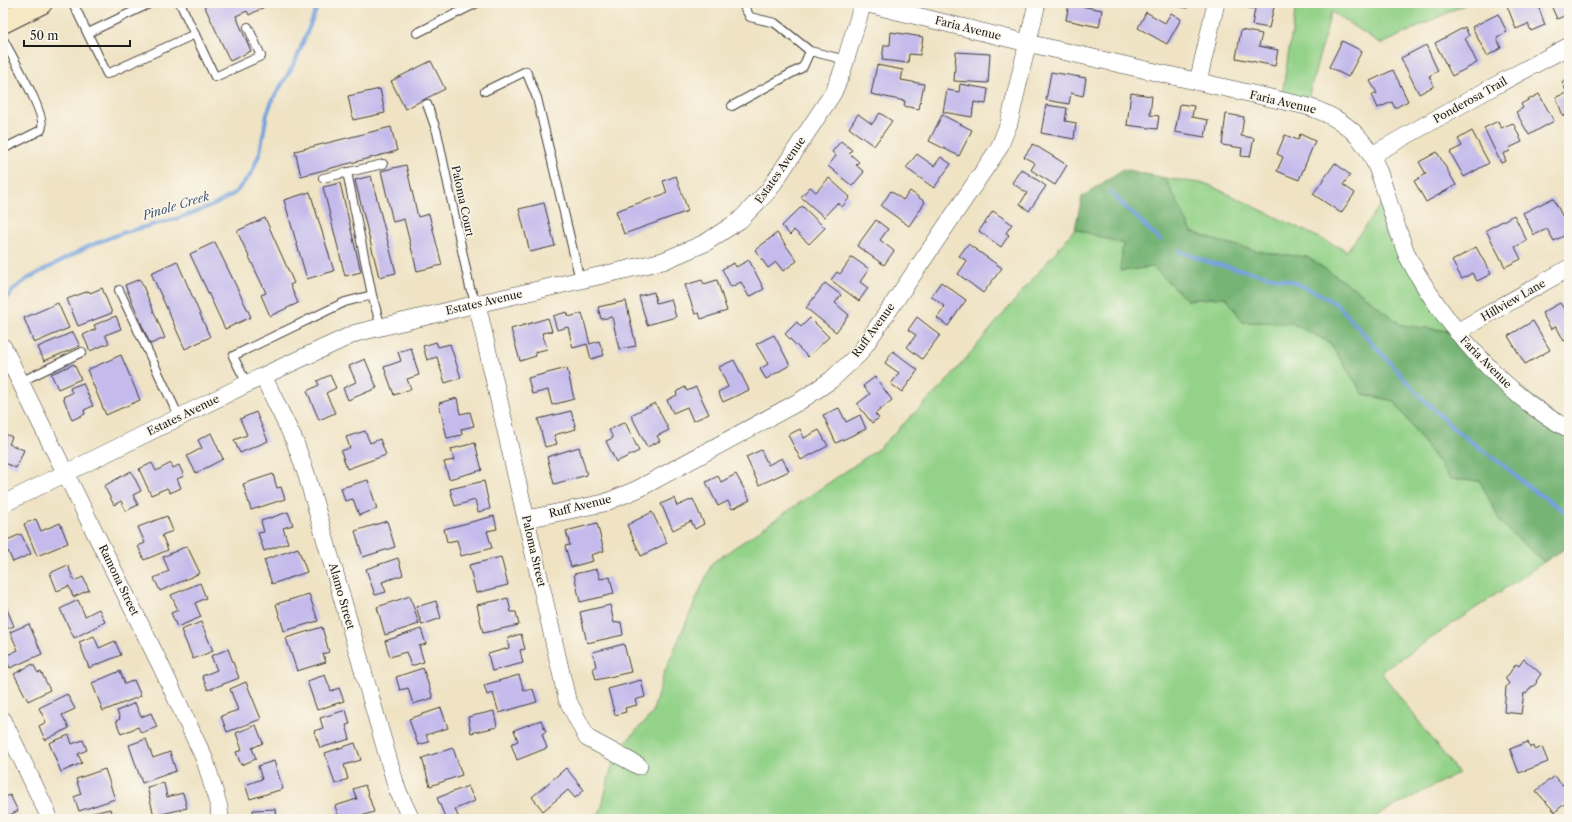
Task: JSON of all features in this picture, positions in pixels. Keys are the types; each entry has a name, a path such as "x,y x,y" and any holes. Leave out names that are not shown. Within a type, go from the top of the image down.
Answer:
{"main road":[{"path":"3,22 41,3"}],"street":[{"name":"Faria Avenue","path":"864,3 1306,106 1320,110 1332,116 1345,124 1365,144 1372,155 1378,168 1392,215 1408,258 1436,305 1457,332 1495,374 1528,403 1569,429"},
{"name":"Estates Avenue","path":"3,504 263,376 356,334 663,261 705,243 740,220 769,190 833,93 846,60 864,3"},
{"name":"Ruff Avenue","path":"527,519 604,503 638,489 800,401 831,380 859,354 999,148 1009,123 1037,3"},
{"path":"1198,82 1216,3"},
{"name":"Ponderosa Trail","path":"1372,155 1569,46"},
{"name":"Hillview Lane","path":"1457,332 1569,268"},
{"name":"Paloma Street","path":"477,304 568,699 587,738 639,766"},
{"name":"Ramona Street","path":"3,347 160,664 205,760 219,807 220,819"},
{"name":"Alamo Street","path":"263,376 295,442 308,476 397,789 411,819"},
{"path":"3,720 49,819"}],"lane":[{"path":"73,3 107,74 195,34"},
{"path":"88,33 151,3"},
{"path":"180,3 215,78 261,56 248,27"},
{"path":"418,34 477,3"},
{"path":"742,3 750,17 775,23 810,51 846,60"},
{"path":"3,39 33,96 43,122 43,127 41,130 3,149"},
{"path":"732,106 803,67 810,51"},
{"path":"485,91 526,71 537,98 580,280"},
{"name":"Paloma Court","path":"427,104 438,132 470,288 477,304"},
{"path":"323,178 383,164"},
{"path":"347,172 372,295 381,327"},
{"path":"119,290 178,417"},
{"path":"248,384 233,356 346,302 372,295"},
{"path":"20,382 82,352"}],"green space":[{"path":"1298,3 1468,3 1382,44 1331,12 1306,106 1281,101 1296,6"},
{"path":"1123,169 1165,178 1192,232 1221,242 1267,253 1307,257 1360,292 1401,325 1457,332 1569,429 1569,546 1544,562 1501,523 1480,481 1450,479 1394,401 1363,394 1329,342 1291,323 1243,322 1226,297 1187,300 1153,267 1120,271 1123,244 1075,229 1082,197"},
{"path":"1165,178 1207,184 1347,251 1387,196 1392,215 1457,332 1401,325 1360,292 1307,257 1267,253 1221,242 1192,232"},
{"path":"1075,229 1123,244 1121,271 1153,267 1187,300 1226,297 1243,322 1291,323 1329,342 1363,394 1394,401 1450,479 1480,481 1501,523 1544,562 1381,672 1458,773 1370,819 593,819 601,810 615,753 652,714 664,673 712,563 878,449 946,382"}],"building":[{"path":"203,3 272,3 249,15 247,11 236,16 251,51 230,61"},
{"path":"1069,3 1081,3 1081,6 1102,10 1099,27 1066,20"},
{"path":"1160,3 1188,3 1187,8"},
{"path":"1246,3 1275,3 1269,28 1252,25 1255,9 1245,7"},
{"path":"1506,3 1537,3 1545,25 1531,31 1528,24 1516,29"},
{"path":"1550,3 1569,3 1569,14 1557,19"},
{"path":"1146,12 1165,23 1171,13 1181,19 1167,44 1138,28"},
{"path":"1498,14 1507,32 1497,38 1501,48 1487,56 1472,27"},
{"path":"1465,27 1469,36 1465,38 1477,63 1452,76 1435,43"},
{"path":"1241,30 1262,34 1259,46 1278,50 1275,66 1236,58"},
{"path":"891,32 923,37 920,55 909,54 908,63 882,60 884,45 890,45"},
{"path":"1342,41 1362,51 1348,77 1329,67"},
{"path":"1426,45 1438,71 1429,76 1434,86 1419,94 1401,58"},
{"path":"956,52 990,54 988,83 954,81"},
{"path":"431,61 445,89 405,109 391,81"},
{"path":"877,65 903,70 901,80 924,84 919,109 904,106 905,101 871,94"},
{"path":"1393,70 1408,101 1395,108 1392,102 1378,108 1372,95 1377,93 1370,81"},
{"path":"1051,72 1086,78 1083,96 1071,93 1069,104 1046,100"},
{"path":"1569,79 1569,114 1563,116 1556,97 1567,93 1562,82"},
{"path":"960,84 988,89 986,104 974,102 972,117 943,112 947,90 959,92"},
{"path":"380,89 385,113 353,120 348,96"},
{"path":"1131,93 1152,96 1150,115 1159,116 1157,129 1127,125"},
{"path":"1539,94 1554,121 1529,135 1516,112 1523,108 1521,104"},
{"path":"1180,104 1194,106 1192,117 1208,120 1205,137 1175,132"},
{"path":"1046,105 1067,108 1065,121 1076,123 1074,139 1041,133"},
{"path":"880,113 892,121 874,146 849,128 858,114 872,124"},
{"path":"1226,114 1244,117 1241,136 1254,138 1250,157 1241,156 1242,148 1222,145"},
{"path":"942,115 972,130 959,156 929,141"},
{"path":"1498,121 1501,128 1513,123 1522,142 1509,148 1510,151 1503,154 1506,161 1501,163 1484,128"},
{"path":"391,127 397,151 301,176 295,151"},
{"path":"1472,131 1489,163 1464,177 1450,152 1462,146 1458,139"},
{"path":"1300,134 1315,141 1299,180 1277,171 1283,157 1277,154 1285,135 1298,140"},
{"path":"841,141 852,150 849,153 859,162 856,165 864,172 852,186 828,166 836,156 832,152"},
{"path":"1033,144 1067,165 1055,185 1031,170 1035,163 1024,157"},
{"path":"1437,152 1456,185 1426,202 1414,181 1426,174 1419,162"},
{"path":"917,154 934,166 941,157 951,164 934,188 906,168"},
{"path":"1335,163 1350,175 1343,185 1355,193 1341,213 1313,194"},
{"path":"406,165 418,217 429,214 442,265 417,271 404,219 393,222 381,171"},
{"path":"1021,169 1046,186 1029,211 1020,204 1027,193 1012,183"},
{"path":"371,176 396,273 379,277 355,180"},
{"path":"676,176 688,211 624,234 616,211 667,193 663,181"},
{"path":"829,178 850,197 842,207 837,203 824,217 801,197 810,187 816,192"},
{"path":"340,183 361,272 345,276 323,187"},
{"path":"891,191 903,200 910,191 925,202 909,226 881,206"},
{"path":"310,192 334,271 307,279 284,200"},
{"path":"1553,198 1569,229 1569,233 1554,241 1547,229 1534,235 1523,213"},
{"path":"544,203 555,246 530,252 519,209"},
{"path":"802,206 825,228 809,244 794,230 790,235 782,226"},
{"path":"993,211 1012,224 1006,233 1009,235 1001,247 979,231"},
{"path":"1514,215 1527,241 1515,247 1521,259 1505,267 1486,230"},
{"path":"265,218 294,283 290,285 298,303 270,316 261,295 266,293 237,231"},
{"path":"876,220 888,229 880,240 894,251 884,265 857,246"},
{"path":"777,233 797,261 783,271 776,262 768,268 755,250"},
{"path":"215,242 251,317 225,329 190,254"},
{"path":"968,244 1002,268 983,293 958,274 967,261 959,256"},
{"path":"1476,247 1491,274 1477,281 1472,273 1462,279 1452,261"},
{"path":"852,257 869,269 860,282 868,288 859,301 831,280 837,272 840,274"},
{"path":"749,260 764,289 749,297 741,282 731,287 722,269 734,263 736,267"},
{"path":"177,261 210,337 185,349 151,273"},
{"path":"140,279 165,338 150,344 125,285"},
{"path":"702,280 704,284 717,280 727,311 701,319 699,313 695,314 685,285"},
{"path":"941,282 966,300 948,326 937,318 945,307 931,296"},
{"path":"825,283 841,295 835,303 849,315 836,332 806,308"},
{"path":"102,288 112,313 78,326 67,299"},
{"path":"654,292 656,303 671,299 676,317 647,325 639,296"},
{"path":"626,301 636,346 619,349 612,317 601,319 598,307"},
{"path":"58,303 69,328 34,343 24,318"},
{"path":"1560,303 1564,309 1569,306 1569,339 1564,341 1556,326 1551,329 1542,313"},
{"path":"567,312 569,317 582,313 590,344 599,341 604,355 591,359 587,344 573,348 568,327 557,330 553,316"},
{"path":"116,316 121,329 105,335 109,343 90,351 83,335 96,329 94,325"},
{"path":"917,317 940,335 922,359 907,347 916,335 908,330"},
{"path":"548,318 552,331 542,333 547,349 535,352 536,356 520,361 511,329"},
{"path":"810,318 829,337 808,357 785,334 797,322 801,327"},
{"path":"1533,321 1550,350 1525,364 1508,336"},
{"path":"73,332 80,346 44,361 38,347"},
{"path":"774,335 790,365 766,379 760,369 768,364 756,344"},
{"path":"436,342 438,347 450,344 461,378 445,383 437,357 427,360 423,346"},
{"path":"411,348 419,375 407,379 411,389 394,395 384,367 401,361 398,352"},
{"path":"893,351 918,370 902,392 891,384 899,373 885,363"},
{"path":"121,355 140,400 106,415 87,370"},
{"path":"365,359 377,388 348,400 343,388 356,382 349,366"},
{"path":"734,360 749,390 723,402 718,392 728,387 719,367"},
{"path":"74,364 81,379 58,389 51,374"},
{"path":"567,368 574,399 552,405 548,390 532,394 528,378"},
{"path":"330,375 336,388 326,393 335,413 319,420 307,391 319,385 317,381"},
{"path":"875,377 892,400 875,414 879,418 872,423 857,404 870,394 863,386"},
{"path":"83,383 93,406 84,410 85,414 72,420 63,397 72,393 70,388"},
{"path":"685,387 687,391 696,387 709,414 693,421 687,407 673,413 667,400 677,395 676,392"},
{"path":"457,398 460,414 470,412 474,426 461,429 462,435 447,438 439,403"},
{"path":"655,403 669,430 657,436 660,441 647,447 631,415"},
{"path":"839,408 846,422 860,415 866,429 836,443 823,415"},
{"path":"571,411 576,429 554,435 557,444 545,447 538,419"},
{"path":"256,412 268,441 240,453 234,440 247,435 240,419"},
{"path":"625,422 639,451 616,462 606,441 613,438 609,430"},
{"path":"800,429 804,438 819,430 828,446 801,460 788,435"},
{"path":"365,431 370,443 380,439 386,455 347,469 341,451 350,448 346,437"},
{"path":"3,433 12,437 9,444 24,450 16,468 3,462"},
{"path":"211,433 223,459 196,473 187,456 202,448 198,440"},
{"path":"475,443 482,470 449,479 444,462 454,460 451,449"},
{"path":"579,447 587,475 554,484 547,457"},
{"path":"761,450 768,465 782,458 789,471 759,485 746,457"},
{"path":"152,463 156,471 171,463 173,468 179,465 184,476 177,479 181,488 170,493 167,488 151,495 139,469"},
{"path":"131,471 141,491 133,495 138,505 126,511 121,501 114,505 104,486"},
{"path":"273,474 277,488 281,487 285,499 251,510 243,484"},
{"path":"736,474 750,500 732,509 728,501 718,506 706,482 718,476 721,482"},
{"path":"368,480 377,509 359,515 353,499 345,501 341,488"},
{"path":"484,481 490,509 478,512 475,500 455,506 450,489"},
{"path":"674,498 677,506 693,499 704,524 695,529 691,521 673,530 661,504"},
{"path":"288,512 293,525 283,528 288,543 264,551 258,533 264,532 261,521"},
{"path":"652,512 667,543 641,556 627,525"},
{"path":"167,516 173,531 162,535 168,550 144,560 138,546 145,543 138,527"},
{"path":"494,516 497,529 487,531 492,548 461,556 457,540 447,542 444,529"},
{"path":"36,519 41,531 60,523 68,543 37,556 24,524"},
{"path":"387,521 395,547 363,557 355,531"},
{"path":"597,523 604,551 591,555 593,561 571,567 565,546 570,545 566,531"},
{"path":"21,534 31,554 13,562 8,551 3,554 3,537 5,541"},
{"path":"187,546 200,573 160,591 154,578 169,571 163,557"},
{"path":"298,548 307,572 272,584 264,560"},
{"path":"501,557 508,585 476,593 469,565"},
{"path":"398,558 403,575 382,582 386,592 375,595 366,569"},
{"path":"68,565 74,581 83,577 89,590 73,597 69,586 57,591 50,573"},
{"path":"597,569 600,579 610,577 614,594 580,602 574,574"},
{"path":"200,583 206,598 195,603 201,617 177,627 171,613 178,610 171,595"},
{"path":"309,594 318,621 284,631 276,604"},
{"path":"410,596 419,624 385,635 377,607"},
{"path":"508,598 511,612 516,612 519,625 483,633 477,605"},
{"path":"3,600 14,626 3,630"},
{"path":"78,600 85,616 99,609 105,622 74,638 60,609"},
{"path":"436,601 441,618 422,625 416,607"},
{"path":"610,605 614,623 621,622 623,635 587,643 580,612"},
{"path":"201,622 213,651 193,659 181,630"},
{"path":"29,624 42,654 10,668 5,656 18,650 10,632"},
{"path":"322,627 329,652 323,654 326,662 297,671 286,638"},
{"path":"421,629 426,644 419,646 424,662 411,666 406,652 390,657 385,641"},
{"path":"521,634 525,649 520,650 523,663 492,671 488,654 509,648 507,638"},
{"path":"94,636 99,648 115,641 121,655 89,668 79,642"},
{"path":"624,644 631,672 596,680 593,668 596,667 593,652"},
{"path":"228,649 239,678 208,690 202,676 217,670 211,656"},
{"path":"1524,659 1541,674 1533,687 1532,686 1526,694 1524,693 1521,714 1504,712 1506,687 1509,683 1506,678 1516,664 1519,666"},
{"path":"33,664 38,673 41,672 50,690 28,701 14,674"},
{"path":"423,668 433,698 413,704 408,688 400,690 396,677"},
{"path":"120,671 125,684 134,680 141,696 103,711 92,683"},
{"path":"325,675 331,691 339,688 344,701 317,710 307,681"},
{"path":"519,675 524,691 533,689 537,702 499,713 493,693 487,695 484,685"},
{"path":"641,680 645,697 635,700 637,705 625,708 626,712 615,715 608,689"},
{"path":"246,682 261,719 227,732 221,716 238,710 230,689"},
{"path":"67,694 75,709 62,715 69,728 45,740 39,726 46,722 39,708"},
{"path":"135,703 141,717 151,713 157,727 141,733 138,727 121,734 116,721 120,719 117,711"},
{"path":"441,708 448,728 426,735 429,742 418,745 409,719"},
{"path":"346,710 350,724 346,725 350,739 320,748 314,731 323,728 320,718"},
{"path":"494,711 497,727 471,733 468,717"},
{"path":"541,720 546,732 542,734 547,748 517,760 511,744 518,741 514,730"},
{"path":"256,725 263,743 252,748 256,759 241,765 236,752 242,750 236,733"},
{"path":"69,735 72,744 83,740 87,750 78,754 82,763 61,772 49,743"},
{"path":"146,739 153,758 170,752 176,771 142,783 129,745"},
{"path":"1528,742 1530,748 1534,746 1535,750 1542,747 1548,762 1519,773 1510,749"},
{"path":"355,743 361,760 344,765 348,779 335,784 325,753"},
{"path":"453,748 462,775 430,786 422,758"},
{"path":"274,761 283,789 250,799 245,785 262,779 258,766"},
{"path":"566,768 584,790 575,798 568,790 543,811 532,797"},
{"path":"105,769 115,799 79,811 74,797 81,794 76,779"},
{"path":"1554,776 1562,785 1568,779 1569,780 1569,800 1555,812 1536,791"},
{"path":"164,783 167,797 183,793 187,808 154,816 147,787"},
{"path":"365,785 374,812 351,819 339,819 335,806 357,799 353,789"},
{"path":"468,786 475,801 455,809 459,819 446,819 437,798"},
{"path":"10,795 18,811 3,818 3,798"},
{"path":"110,809 112,819 89,819 88,814"},
{"path":"275,809 276,819 254,819 253,810"}],"waterway":[{"name":"Pinole Creek","path":"3,304 14,289 27,279 89,246 122,233 179,218 214,205 235,193 251,174 260,152 267,114 272,101 295,62 319,3"},
{"path":"1110,192 1160,240"},
{"path":"1179,251 1211,263 1291,281 1316,292 1338,305 1421,397 1453,428 1508,469 1531,489 1569,514"}]}
